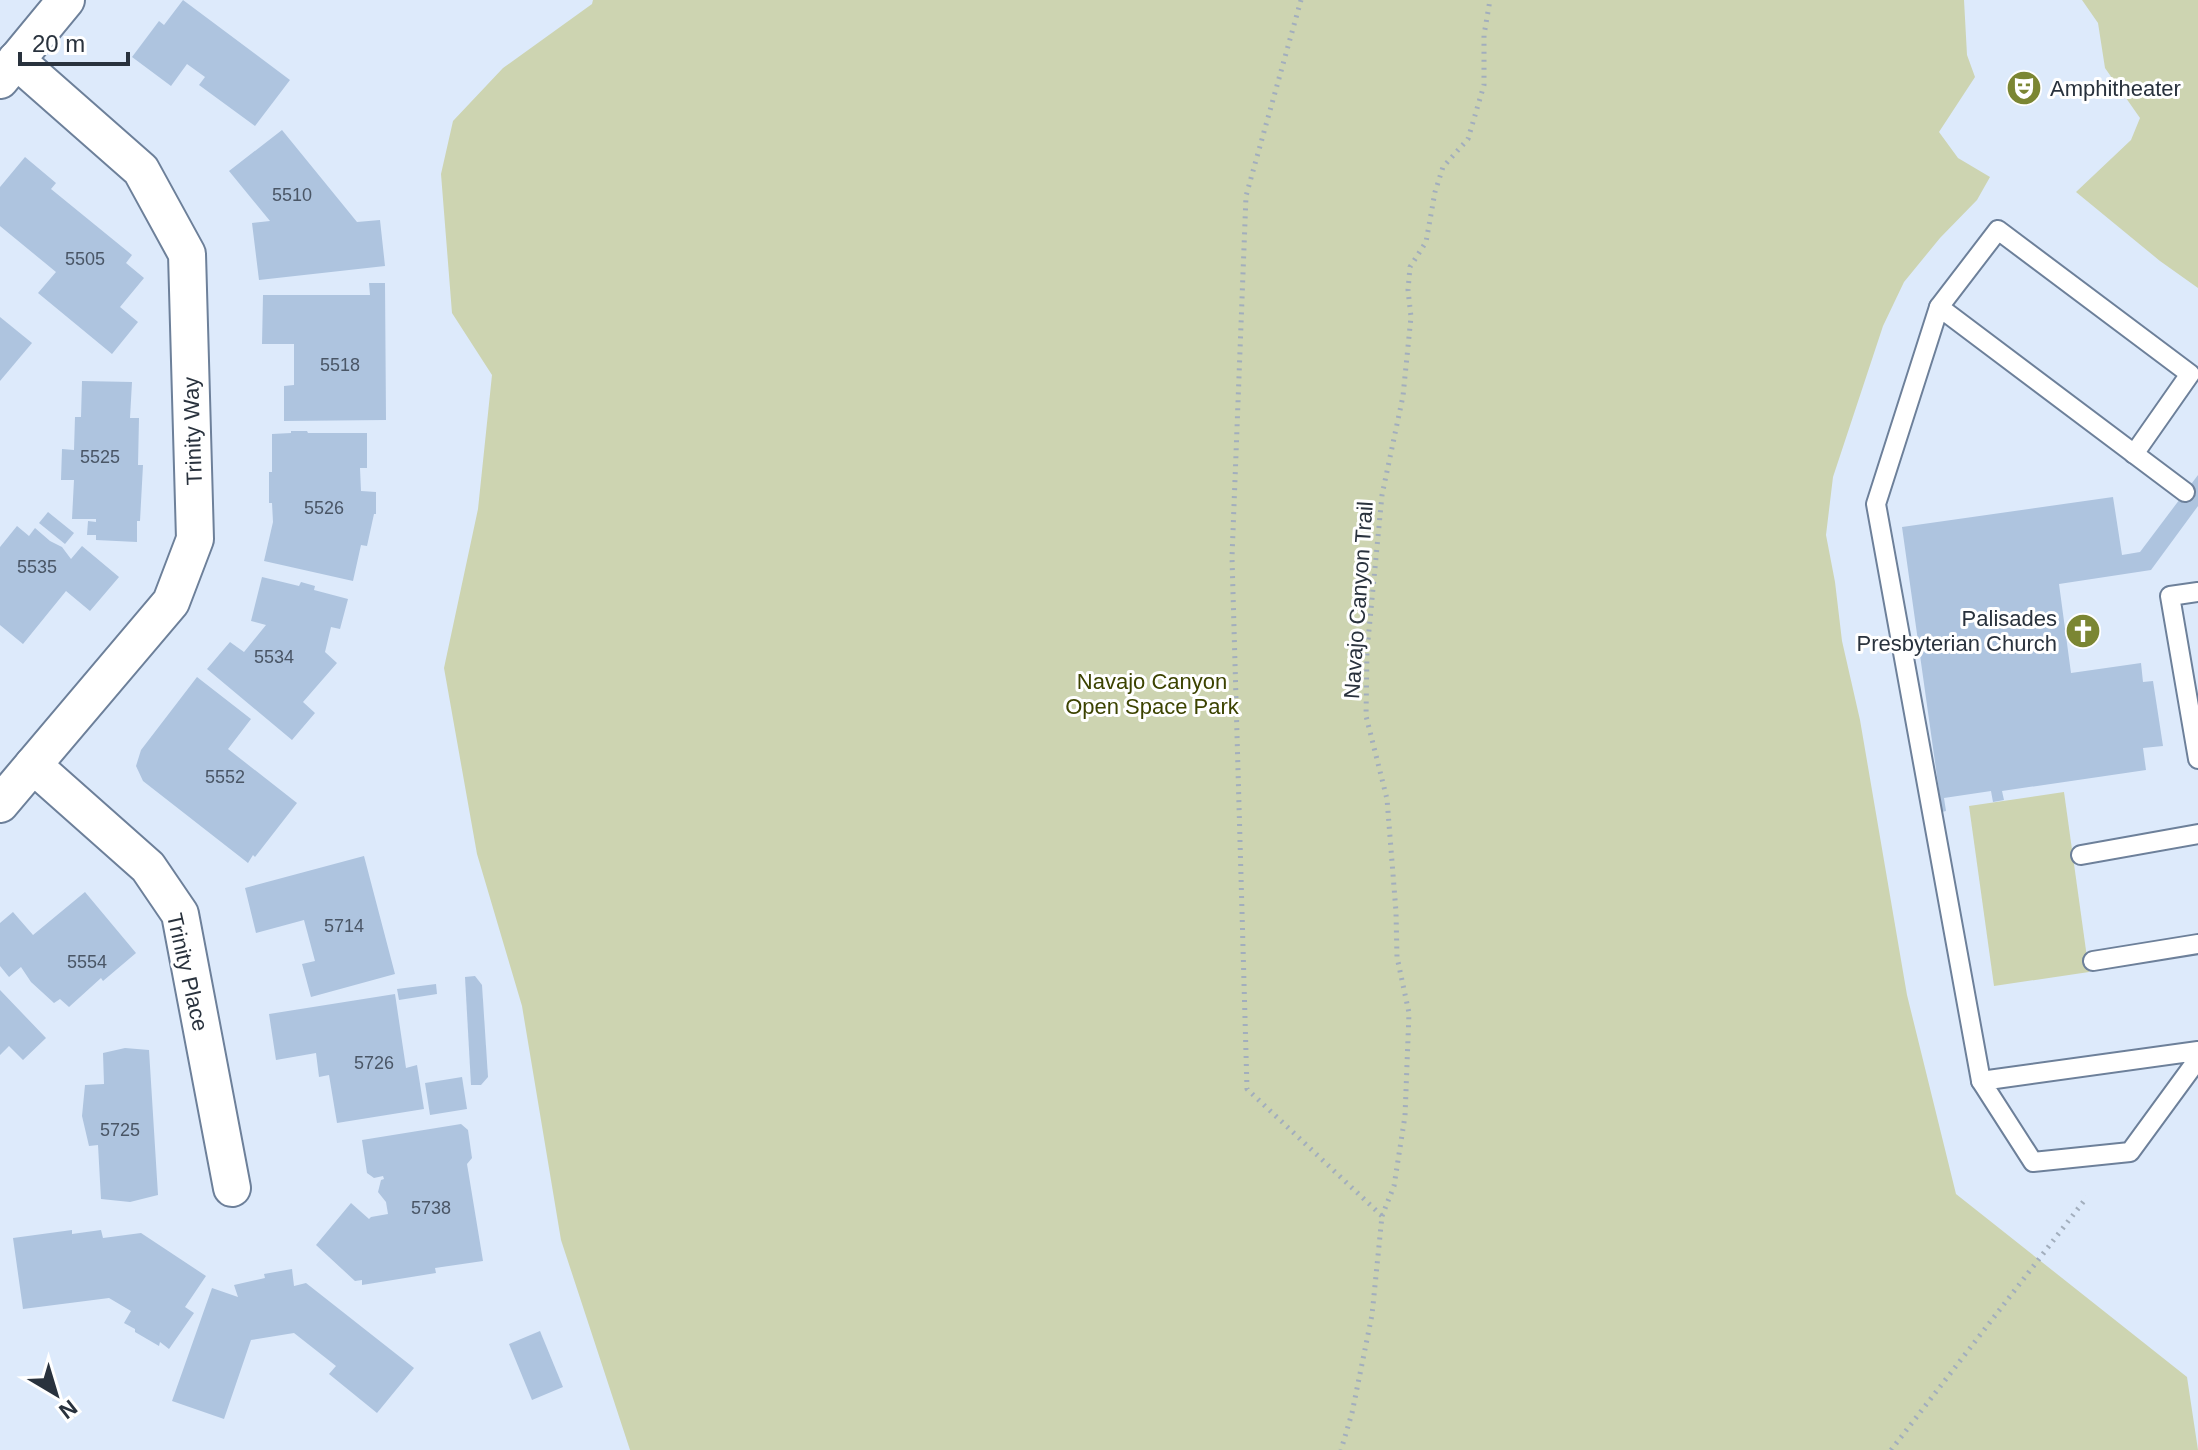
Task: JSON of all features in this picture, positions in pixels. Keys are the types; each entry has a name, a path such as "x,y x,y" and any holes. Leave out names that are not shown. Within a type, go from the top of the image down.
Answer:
{"street":[{"path":"8,70 66,0"},
{"name":"Trinity Way","path":"0,804 171,602 195,539 187,254 141,170 8,70"},
{"name":"Trinity Place","path":"33,765 148,867 180,914 232,1188"}],"lane":[{"path":"2134,454 2190,374 1998,230 1939,307 1876,504 1981,1081 2033,1162 2130,1152 2198,1059"},
{"path":"1939,307 2185,492"},
{"path":"2198,592 2170,596 2198,759"},
{"path":"2081,855 2198,834"},
{"path":"2093,961 2198,944"},
{"path":"1981,1081 2198,1051"}],"path":[{"path":"1301,0 1246,196 1232,557 1247,1089 1382,1216"},
{"name":"Navajo Canyon Trail","path":"1341,1450 1352,1413 1372,1315 1382,1216 1394,1186 1405,1116 1409,1013 1397,957 1387,799 1366,716 1367,651 1382,495 1403,396 1411,317 1408,290 1410,267 1426,242 1443,167 1468,139 1484,85 1484,35 1490,0"},
{"path":"1891,1450 2087,1197"}],"green space":[{"name":"Navajo Canyon Open Space Park","path":"593,0 1964,0 1967,55 1975,77 1939,132 1958,158 1990,177 1977,200 1904,282 1883,326 1833,477 1826,535 1842,641 1860,720 1907,995 1956,1194 2187,1377 2198,1450 630,1450 561,1240 522,1006 477,854 444,668 478,509 492,375 452,313 441,174 453,121 503,68 592,4"},
{"path":"2082,0 2198,0 2198,288 2076,192 2131,140 2140,118 2105,68 2098,23"},
{"path":"2064,792 2089,972 1994,986 1969,806"}],"building":[{"path":"183,0 290,80 255,126 199,85 205,77 187,64 171,86 132,57 159,21 164,25"},
{"path":"282,130 357,222 380,220 385,266 259,280 252,223 270,221 229,171"},
{"path":"25,157 56,183 51,189 132,255 126,263 144,278 120,307 138,322 112,354 38,293 56,272 0,226 0,187"},
{"path":"369,283 385,283 386,420 284,421 284,386 294,385 294,344 262,344 263,295 370,295"},
{"path":"0,317 32,343 0,381"},
{"path":"82,381 132,382 130,418 139,418 138,465 143,465 137,542 96,540 96,535 87,535 88,521 96,522 96,519 72,519 74,480 61,480 62,449 74,450 75,417 81,417"},
{"path":"291,431 367,433 367,468 360,468 361,491 376,492 376,514 367,546 361,545 353,581 264,561 273,522 272,503 269,503 272,434"},
{"path":"2198,475 2198,506 2151,570 2059,584 2071,673 2141,663 2143,682 2153,681 2163,746 2143,748 2146,770 2002,791 2004,800 1993,802 1991,791 1944,798 1946,811 1942,812 1902,527 2113,497 2122,555 2140,552"},
{"path":"48,512 74,533 65,544 39,523"},
{"path":"17,526 29,536 35,528 62,547 71,559 82,546 119,577 90,611 66,591 23,644 0,625 0,547"},
{"path":"262,577 299,586 301,582 315,586 314,590 348,599 340,629 331,627 325,652 337,663 303,702 315,713 292,740 207,669 230,642 244,652 266,625 251,621"},
{"path":"197,677 251,719 228,749 297,803 248,863 143,781 136,766 141,750"},
{"path":"364,856 395,974 311,997 302,964 315,961 304,920 256,933 245,888"},
{"path":"85,892 136,953 103,981 101,978 69,1007 60,999 54,1003 31,982 21,967 9,977 0,966 0,923 13,912 33,935"},
{"path":"475,976 482,985 488,1077 481,1085 471,1085 465,977"},
{"path":"436,984 437,994 399,1000 397,989"},
{"path":"0,990 46,1038 23,1060 9,1046 0,1055"},
{"path":"395,994 406,1068 417,1065 424,1109 337,1123 329,1075 319,1077 316,1053 276,1060 269,1014"},
{"path":"125,1048 149,1050 158,1195 130,1202 101,1199 98,1145 89,1146 82,1116 85,1085 104,1084 103,1053"},
{"path":"462,1077 467,1109 430,1115 425,1083"},
{"path":"461,1124 468,1130 472,1158 467,1164 483,1261 435,1268 436,1273 362,1285 362,1280 355,1281 316,1245 351,1203 369,1219 388,1214 386,1202 378,1192 383,1176 374,1178 367,1173 362,1140"},
{"path":"72,1230 72,1234 101,1230 103,1238 141,1233 206,1276 185,1307 194,1313 169,1349 160,1342 159,1346 124,1323 131,1311 109,1298 23,1309 13,1238"},
{"path":"292,1269 294,1286 306,1283 414,1368 377,1413 329,1374 336,1366 294,1333 251,1340 224,1419 172,1401 212,1288 238,1297 234,1285 265,1278 264,1274"},
{"path":"540,1331 563,1387 532,1400 509,1344"}],"place":[{"name":"Amphitheater","path":"2024,88"},
{"name":"Palisades Presbyterian Church","path":"2083,631"}]}
